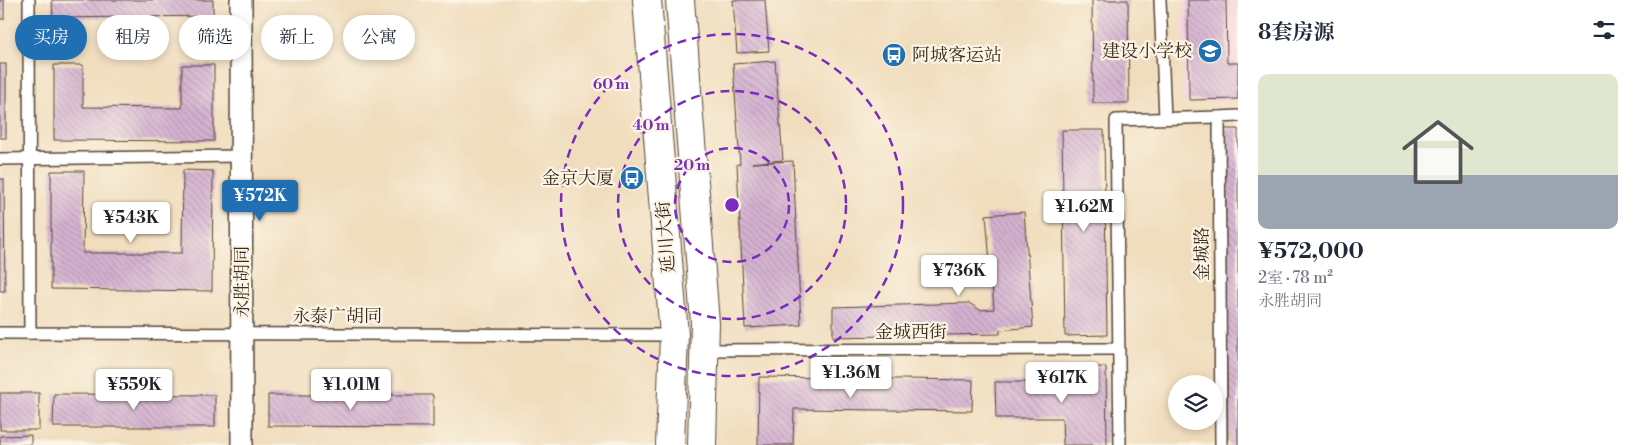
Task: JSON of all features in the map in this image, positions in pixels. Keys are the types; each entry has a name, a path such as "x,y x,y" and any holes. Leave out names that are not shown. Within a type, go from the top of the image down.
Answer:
{"main road":[{"name":"延川大街","path":"647,0 674,334 670,445"},
{"name":"延川大街","path":"680,0 704,323 702,445"}],"street":[{"name":"永胜胡同","path":"241,0 242,445"}],"lane":[{"path":"29,0 30,333"},
{"path":"1160,0 1165,118"},
{"path":"1120,445 1116,120 1238,116"},
{"name":"金城路","path":"1218,117 1221,445"},
{"path":"0,159 242,156"},
{"name":"永泰广胡同","path":"0,333 674,334"},
{"name":"金城西街","path":"704,350 1119,349"}],"shaded area":[{"name":"建设小学校","path":"1183,0 1238,0 1238,101 1183,102"}],"building":[{"path":"0,0 4,0 4,19 0,19"},
{"path":"52,0 213,0 213,15 169,17 169,15 97,15 97,17 87,18 87,15 53,15"},
{"path":"733,0 765,0 769,51 737,53"},
{"path":"1092,0 1128,0 1129,103 1093,103"},
{"name":"建设小学校","path":"1188,0 1226,0 1227,63 1238,63 1238,99 1189,100"},
{"path":"775,61 783,160 752,163 793,161 801,325 745,328 737,164 740,164 733,64"},
{"path":"0,64 6,64 6,138 0,138"},
{"path":"54,65 83,65 83,107 182,108 182,65 214,65 214,141 54,140"},
{"path":"1223,129 1238,129 1238,445 1228,445"},
{"path":"1062,130 1104,130 1107,335 1065,336"},
{"path":"183,170 213,171 212,291 51,289 51,171 84,171 83,253 182,253"},
{"path":"0,179 4,179 5,291 0,291"},
{"path":"1024,212 1033,327 1000,330 1000,334 833,337 833,307 969,303 980,310 994,309 986,215"},
{"path":"1106,367 1107,445 1063,445 1062,418 996,418 995,382 1061,382 1061,368"},
{"path":"759,377 973,380 972,411 794,409 793,445 758,445"},
{"path":"0,393 39,393 39,430 0,430"},
{"path":"54,394 215,395 215,427 53,427"},
{"path":"268,395 433,395 433,427 268,426"},
{"path":"31,435 31,445 0,445 0,436"}],"place":[{"name":"建设小学校","path":"1210,51"},
{"name":"阿城客运站","path":"894,55"},
{"name":"金京大厦","path":"632,178"}]}
